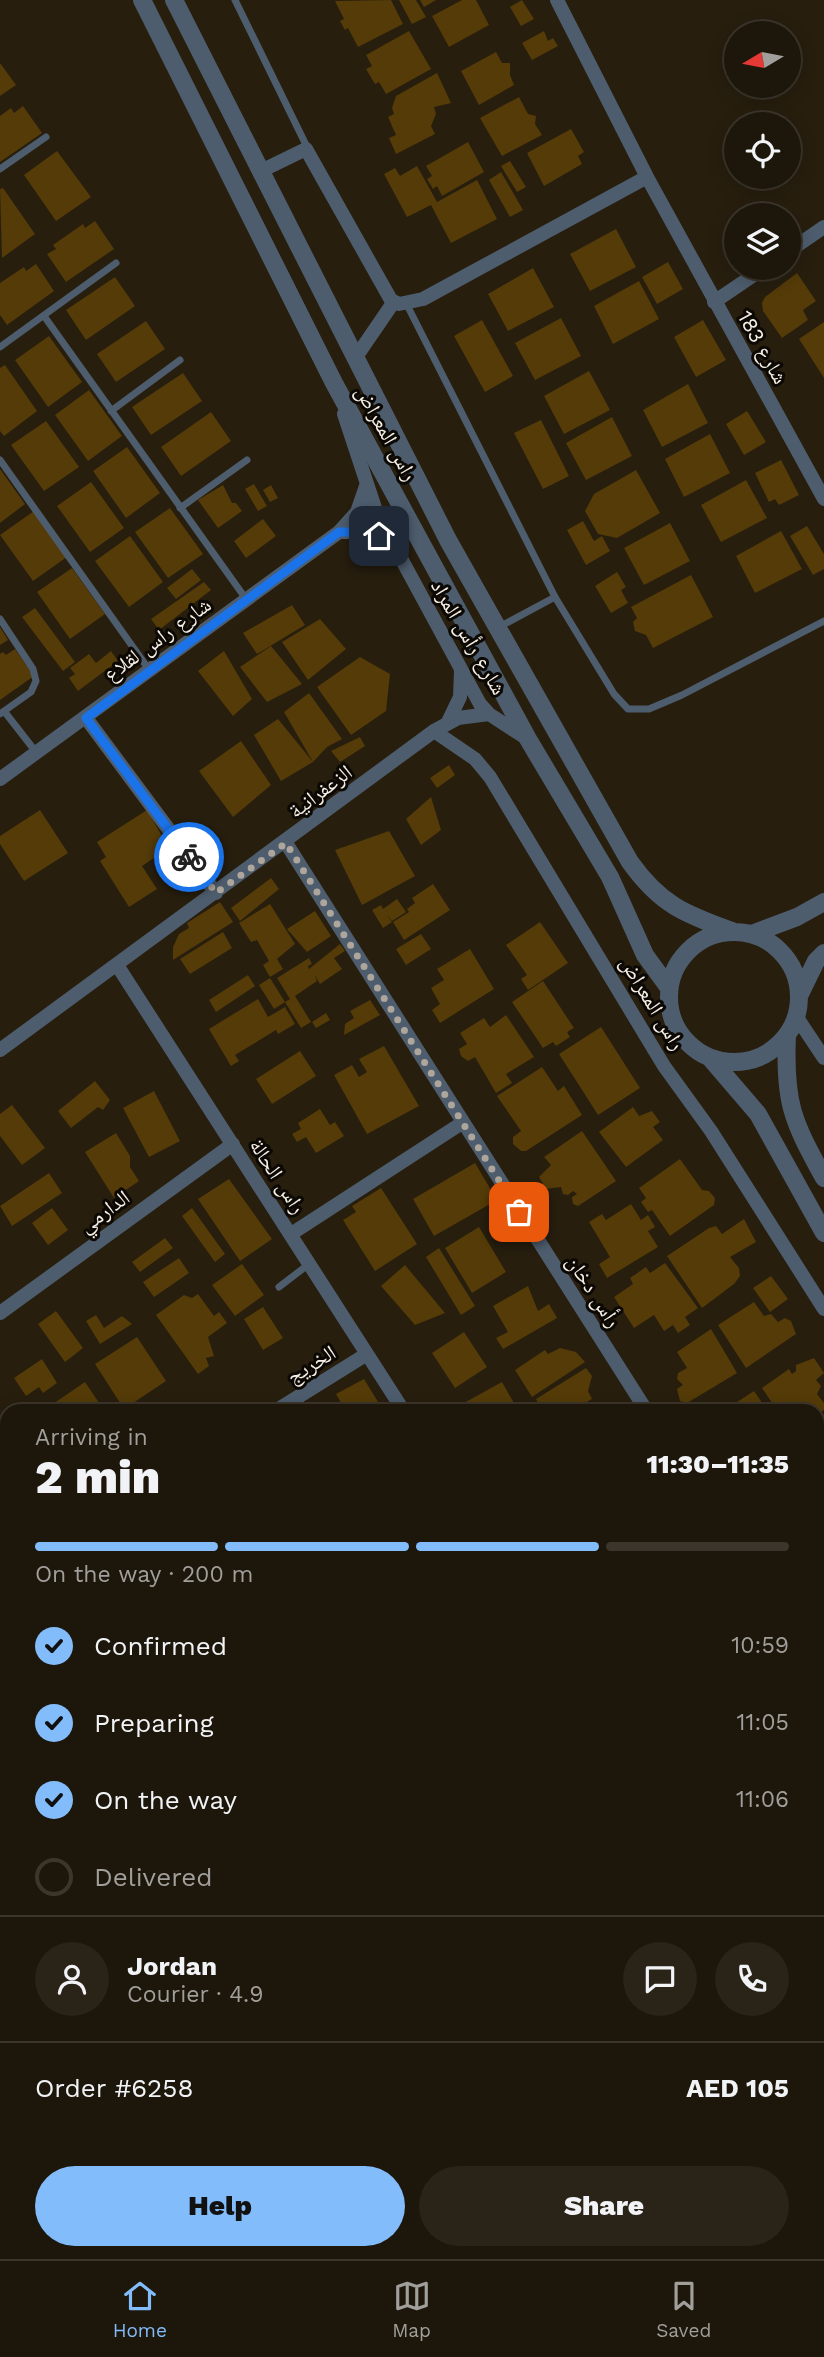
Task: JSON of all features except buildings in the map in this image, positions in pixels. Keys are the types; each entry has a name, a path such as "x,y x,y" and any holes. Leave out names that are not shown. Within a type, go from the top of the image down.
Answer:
{"street":[{"name":"راس المعراض","path":"142,0 334,383 528,739 610,877 645,954 669,988"},
{"name":"راس المعراض","path":"174,0 449,540 630,862 646,884 683,914 732,931"},
{"name":"شارع 183","path":"557,0 648,177 824,499"},
{"path":"261,171 299,150 309,151 399,303"},
{"path":"356,358 399,303 423,299 648,177"},
{"path":"801,243 824,227"},
{"path":"715,302 747,280"},
{"name":"شارع رأس المراد","path":"334,383 366,486 391,543 489,714 528,739"},
{"name":"شارع راس لقلاع","path":"0,779 339,532 357,512 366,486"},
{"path":"339,532 366,532 391,543"},
{"path":"448,722 460,697 461,668"},
{"name":"الزعفرانية","path":"0,1050 286,843 434,731 448,722 468,715 489,714"},
{"path":"86,718 216,893"},
{"name":"راس المعراض","path":"434,731 475,759 490,777 664,1066 711,1130 824,1309"},
{"name":"رأس دخان","path":"286,843 642,1404"},
{"path":"752,934 797,917 824,902"},
{"path":"732,931 752,934 771,943 786,957 796,975 799,996 796,1016 787,1035 772,1051 752,1060 731,1063 710,1058 691,1047 677,1030 669,1010 669,988 674,970 690,948 713,934 732,931"},
{"path":"799,996 816,961 824,953"},
{"name":"راس الحالة","path":"117,965 399,1404"},
{"path":"796,1016 824,1058"},
{"path":"787,1035 789,1106 802,1138 824,1178"},
{"name":"راس المعراض","path":"710,1058 758,1114 824,1233"},
{"path":"291,1234 462,1123"},
{"name":"الدارمي","path":"0,1313 233,1144"},
{"name":"الخريج","path":"287,1404 367,1354"}],"lane":[{"path":"235,0 309,151"},
{"path":"0,169 46,136"},
{"path":"0,347 116,263"},
{"path":"399,303 555,597 614,694 628,709 649,709 681,695 824,621"},
{"path":"44,316 246,600"},
{"path":"110,411 180,360"},
{"path":"0,460 150,671"},
{"path":"180,509 247,460"},
{"path":"499,627 555,597"},
{"path":"0,619 33,669 36,681 31,692 2,713 36,753"},
{"path":"279,1287 309,1264"}],"way so far":[{"path":"189,857 216,893 286,843 519,1212"}],"route":[{"path":"189,857 86,718 339,532 366,532 379,536"}]}
